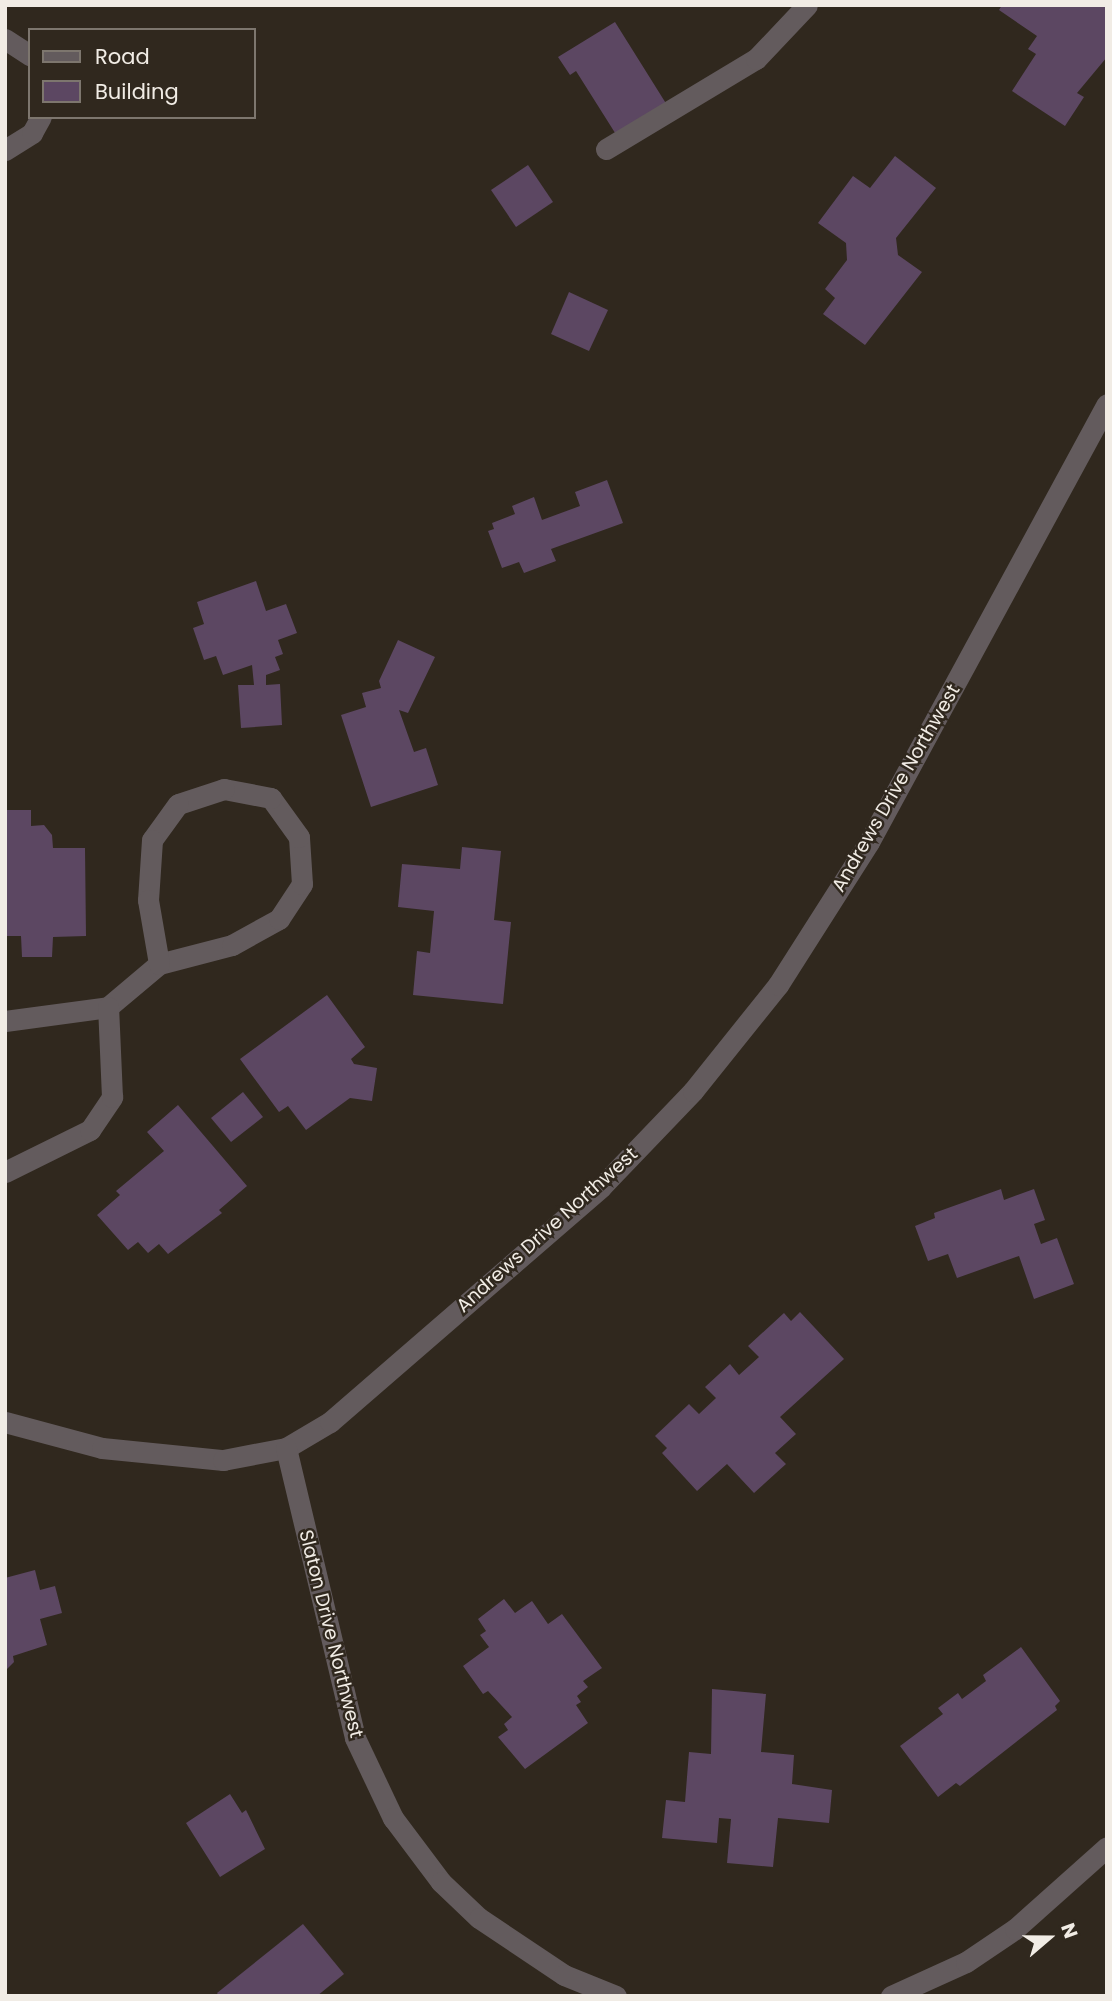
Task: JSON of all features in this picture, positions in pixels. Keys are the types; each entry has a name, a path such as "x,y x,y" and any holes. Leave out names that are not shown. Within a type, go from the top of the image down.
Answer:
{"street":[{"path":"606,149 756,59 807,5"},
{"path":"5,39 28,54"},
{"path":"5,150 32,134 40,119"},
{"name":"Andrews Drive Northwest","path":"5,1422 102,1448 223,1460 286,1448 330,1422 601,1187 693,1091 778,985 869,842 1107,404"},
{"path":"5,1021 108,1007 159,964 232,945 279,919 302,884 302,872 299,837 271,797 224,789 177,804 152,840 148,900 159,964"},
{"path":"5,1172 89,1129 111,1097 108,1007"},
{"name":"Slaton Drive Northwest","path":"286,1448 355,1738 393,1818 441,1882 479,1918 564,1975 616,1996"},
{"path":"891,1996 966,1962 1015,1929 1107,1847"}],"building":[{"path":"1002,5 1107,5 1107,57 1077,93 1084,97 1065,126 1012,91 1036,54 1028,49 1037,36 999,10"},
{"path":"615,22 667,105 617,136 576,71 570,75 558,57"},
{"path":"895,156 936,188 896,238 898,255 922,272 865,345 823,314 835,298 825,289 847,260 846,243 818,223 853,176 870,188"},
{"path":"528,165 553,202 516,227 491,190"},
{"path":"569,292 608,310 589,351 551,334"},
{"path":"607,480 623,523 551,549 556,561 524,573 519,562 502,568 488,531 494,529 492,523 515,514 512,506 534,497 542,520 580,506 575,492"},
{"path":"256,581 266,611 286,604 297,633 278,640 283,654 275,657 280,670 266,675 266,685 280,684 282,725 241,728 238,685 254,685 252,665 223,675 216,656 204,660 193,628 204,624 197,602"},
{"path":"398,640 435,657 408,713 399,710 414,752 426,748 438,785 371,807 341,715 366,707 362,693 381,688 379,681"},
{"path":"5,810 31,810 31,826 44,825 52,835 53,848 85,848 86,936 53,937 52,957 22,957 21,936 5,936"},
{"path":"462,847 501,851 494,920 511,922 503,1004 413,995 417,951 430,953 434,911 398,907 402,864 460,869"},
{"path":"327,995 365,1047 351,1059 354,1064 377,1068 372,1101 350,1098 306,1130 288,1106 279,1112 240,1059"},
{"path":"243,1092 263,1117 231,1142 211,1118"},
{"path":"178,1105 247,1186 219,1210 222,1213 168,1254 159,1244 148,1253 138,1242 128,1250 97,1215 120,1195 116,1191 164,1151 147,1132"},
{"path":"1001,1189 1004,1200 1034,1189 1045,1220 1034,1224 1041,1244 1057,1238 1074,1284 1034,1299 1019,1256 957,1278 948,1254 928,1261 915,1226 935,1218 934,1213"},
{"path":"800,1312 844,1359 780,1417 796,1434 775,1453 786,1464 754,1493 727,1464 697,1491 662,1453 667,1448 655,1436 689,1404 699,1414 716,1398 705,1387 730,1364 739,1375 759,1357 748,1346 784,1313 791,1321"},
{"path":"35,1570 40,1590 55,1586 62,1613 40,1619 47,1645 13,1656 14,1662 5,1671 5,1578"},
{"path":"504,1599 515,1613 532,1601 548,1624 562,1614 602,1668 583,1681 588,1687 577,1696 581,1702 576,1705 588,1723 525,1769 498,1737 508,1730 504,1724 512,1717 488,1691 483,1694 463,1666 489,1647 480,1635 486,1631 478,1619"},
{"path":"1021,1647 1060,1701 1055,1706 1057,1710 960,1786 956,1783 938,1797 900,1746 943,1714 938,1708 958,1693 962,1699 986,1681 983,1675"},
{"path":"712,1689 766,1694 761,1752 794,1755 792,1784 832,1790 829,1823 778,1818 773,1867 727,1863 731,1819 719,1818 717,1843 662,1838 666,1800 685,1802 689,1752 711,1754"},
{"path":"230,1794 242,1813 246,1810 265,1849 220,1877 186,1823"},
{"path":"303,1924 344,1974 317,1996 219,1996 217,1993"}]}
